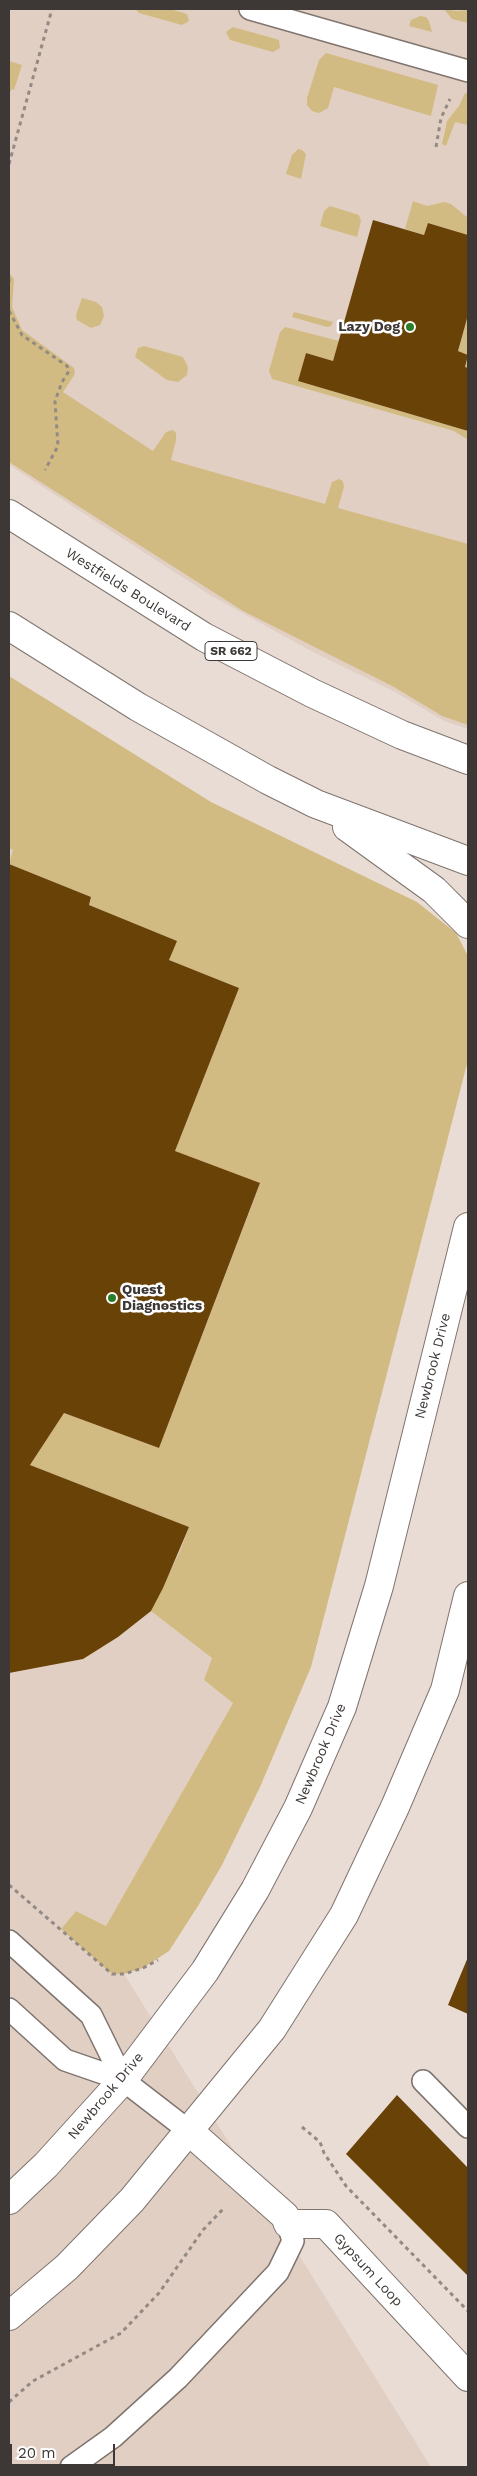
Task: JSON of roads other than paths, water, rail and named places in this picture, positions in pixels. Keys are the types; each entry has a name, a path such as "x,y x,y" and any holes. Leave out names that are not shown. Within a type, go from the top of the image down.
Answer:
{"street":[{"name":"Westfields Boulevard","path":"9,514 204,637 312,693 393,731 468,760"},
{"path":"9,626 138,707 268,780 316,804 468,861"},
{"path":"316,804 434,890 468,924"},
{"name":"Newbrook Drive","path":"9,2200 46,2165 123,2080 205,1971 255,1890 298,1808 342,1707 380,1586 468,1227"},
{"path":"9,2316 67,2267 132,2200 272,2029 344,1915 395,1807 445,1690 460,1664 468,1596"},
{"path":"189,2132 285,2216 288,2224"},
{"name":"Gypsum Loop","path":"288,2224 326,2224 468,2376"}],"lane":[{"path":"250,9 468,71"},
{"path":"9,1941 91,2015 123,2080"},
{"path":"9,2009 65,2060 123,2080 189,2132"},
{"path":"422,2081 468,2127"},
{"path":"71,2467 113,2437 178,2378 278,2272 293,2241 288,2224"}],"place":[{"name":"Lazy Dog","path":"410,327"},
{"name":"Quest Diagnostics","path":"112,1298"}]}
